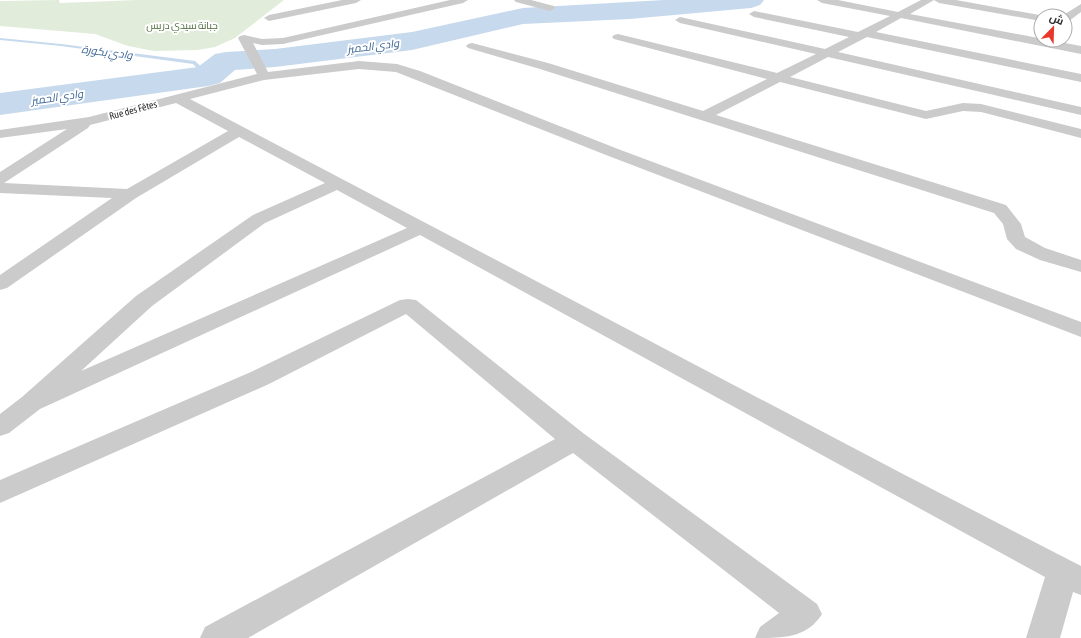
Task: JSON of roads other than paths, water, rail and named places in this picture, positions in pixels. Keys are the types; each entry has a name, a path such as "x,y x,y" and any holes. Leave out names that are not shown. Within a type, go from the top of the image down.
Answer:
{"street":[{"path":"269,18 356,0"},
{"path":"246,41 262,42 283,40 464,0"},
{"path":"519,0 550,8"},
{"path":"822,0 902,14 1081,50"},
{"path":"706,115 929,0"},
{"path":"939,0 1033,17"},
{"path":"246,41 256,28 287,4"},
{"path":"1073,17 1081,7"},
{"path":"754,14 864,34 1081,78"},
{"path":"680,20 1081,112"},
{"path":"618,37 926,115 963,107 981,108 1081,134"},
{"path":"246,41 264,76"},
{"path":"472,46 706,115 1000,209 1010,220 1014,228 1014,236 1019,242 1031,249 1081,266"},
{"name":"Rue des Fêtes","path":"0,134 89,121 264,76 332,67 359,65 385,67 407,71 612,152 1081,330"},
{"path":"177,98 1072,576 1043,638"},
{"path":"0,180 89,121"},
{"path":"0,284 130,194 239,131"},
{"path":"0,428 31,403 144,301 259,219 338,183"},
{"path":"0,188 130,194"},
{"path":"31,403 421,228"},
{"path":"0,492 260,378 408,305 574,440 805,614 772,638"},
{"path":"217,638 574,440"}],"waterway":[{"name":"وادي الحميز","path":"0,104 208,76 226,61 275,58 412,41 523,16 630,11 751,0"},
{"name":"وادي بكورة","path":"0,39 61,45 195,63 208,76"}],"park label":[{"name":"جبانة سيدي دريس","path":"182,25"}]}
